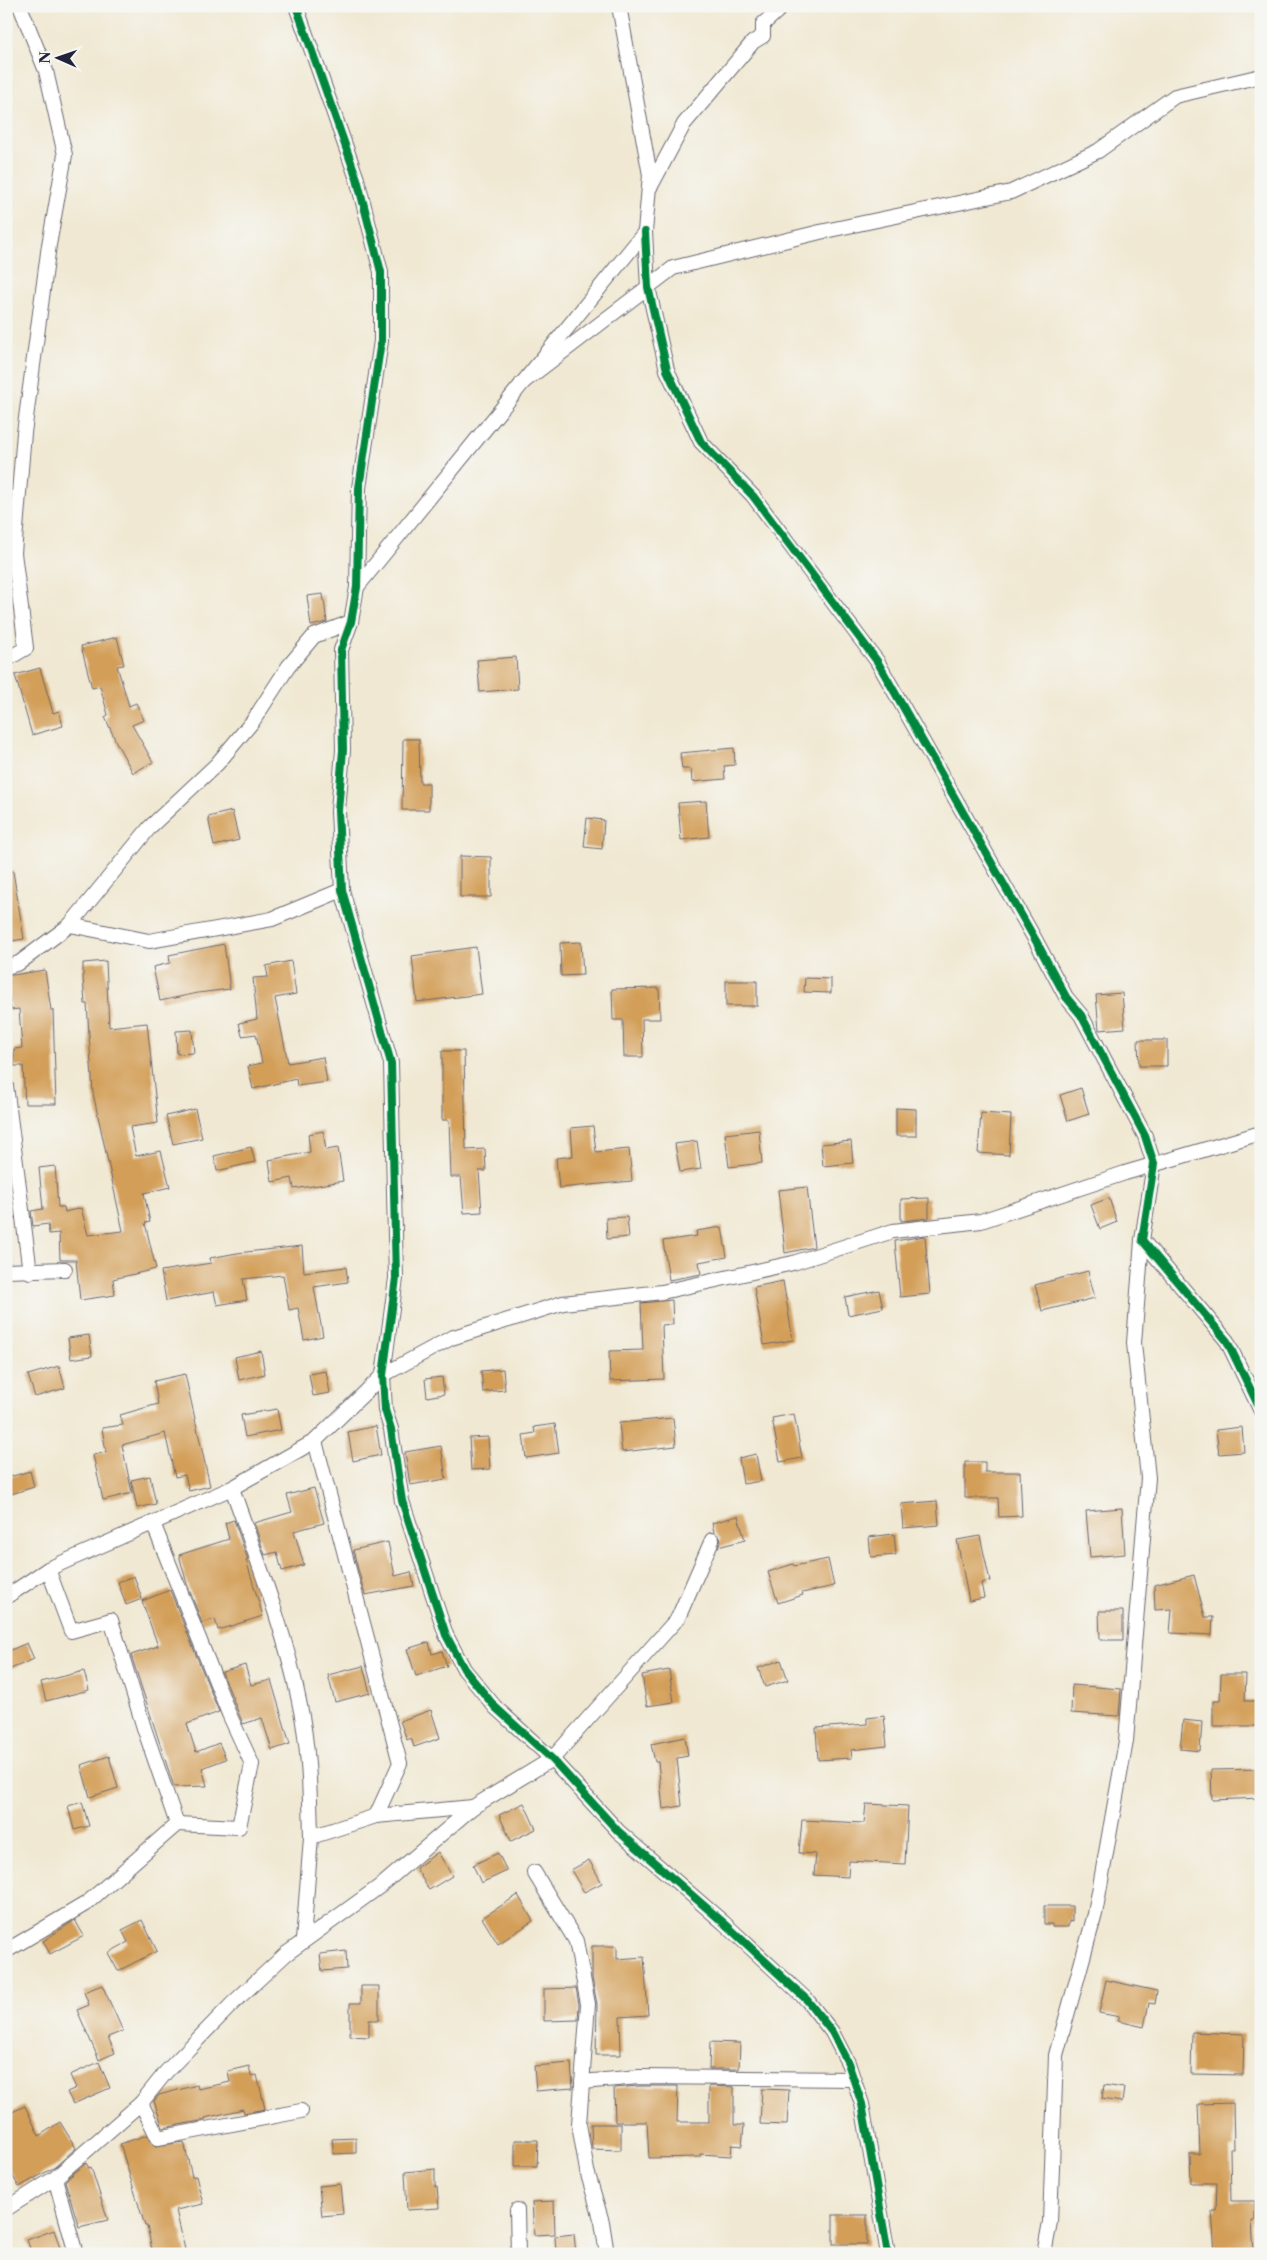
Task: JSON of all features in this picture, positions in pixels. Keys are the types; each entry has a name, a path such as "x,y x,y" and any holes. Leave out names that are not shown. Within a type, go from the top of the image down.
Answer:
{"street":[{"path":"6,660 26,648 14,553 25,423 49,244 65,155 46,71 20,6"},
{"path":"296,6 357,179 382,272 380,341 359,488 357,587 351,622 340,650 343,750 338,811 342,890 391,1063 396,1278 383,1375 385,1410 391,1429 402,1501 446,1635 464,1669 495,1708 552,1759 618,1830 724,1923 806,2000 832,2032 848,2063 862,2104 888,2254"},
{"path":"619,6 650,175 645,232 648,287 667,370 701,442 756,500 877,662 1066,997 1081,1015 1145,1136 1154,1164 1142,1240 1134,1344 1148,1478 1126,1741 1095,1914 1056,2055 1050,2222 1044,2254"},
{"path":"649,189 684,124 754,42 763,36 763,24 783,6"},
{"path":"522,383 673,268 820,232 1010,192 1098,151 1175,96 1261,76"},
{"path":"357,587 645,232"},
{"path":"6,967 19,963 70,926 150,826 217,764 253,721 288,667 314,636 351,622"},
{"path":"70,926 148,941 272,919 342,890"},
{"path":"6,1086 30,1272"},
{"path":"7,1594 48,1569 232,1488 315,1441 383,1375 451,1338 563,1303 662,1292 793,1263 894,1231 981,1221 1154,1164 1261,1133"},
{"path":"1142,1240 1226,1342 1261,1411"},
{"path":"6,1271 66,1270"},
{"path":"315,1441 400,1763 376,1816"},
{"path":"232,1488 272,1604 299,1701 309,1769 311,1838 303,1941"},
{"path":"6,1951 87,1903 177,1824 239,1827 252,1764 229,1714 153,1523"},
{"path":"6,2209 55,2178 141,2102 166,2072 233,2003 286,1954 383,1884 472,1807 552,1759 678,1618 712,1540"},
{"path":"48,1569 71,1631 111,1620 144,1728 177,1824"},
{"path":"311,1838 376,1816 472,1807"},
{"path":"534,1872 576,1941 588,2004 579,2124 587,2171 602,2222 607,2254"},
{"path":"582,2082 639,2077 853,2080"},
{"path":"141,2102 158,2138 301,2111"},
{"path":"55,2178 76,2254"},
{"path":"517,2210 518,2254"}],"building":[{"path":"323,594 327,622 311,626 307,596"},
{"path":"117,637 124,665 117,666 129,706 136,703 144,720 132,725 153,762 133,773 105,717 108,715 100,686 92,688 81,646"},
{"path":"516,657 518,689 480,692 477,660"},
{"path":"40,668 53,713 59,711 63,726 32,735 15,675"},
{"path":"403,739 419,739 420,783 429,783 429,810 402,810"},
{"path":"734,748 735,765 724,766 725,779 692,782 691,769 682,769 680,753"},
{"path":"706,801 709,837 681,840 678,803"},
{"path":"232,811 239,840 214,846 208,817"},
{"path":"587,818 604,820 602,849 584,847"},
{"path":"460,856 491,857 491,897 460,897"},
{"path":"6,871 13,871 24,939 6,942"},
{"path":"581,942 583,975 561,976 560,943"},
{"path":"224,944 230,989 160,1001 153,967 170,963 169,955"},
{"path":"476,947 482,994 417,1002 412,956"},
{"path":"106,961 109,1027 147,1023 158,1123 130,1127 136,1156 161,1151 170,1187 144,1193 150,1222 145,1223 156,1269 113,1279 115,1295 80,1300 76,1260 60,1260 59,1233 49,1234 48,1224 33,1226 31,1211 43,1209 39,1168 55,1166 58,1207 64,1207 65,1212 81,1208 88,1235 123,1231 93,1093 87,1004 85,1004 83,978 83,963"},
{"path":"291,961 296,994 275,998 288,1063 323,1057 327,1082 297,1086 296,1079 253,1089 248,1066 262,1063 256,1034 242,1036 239,1023 257,1019 253,978 268,977 266,966"},
{"path":"45,970 51,1010 53,1010 56,1104 25,1104 23,1066 14,1066 14,1049 22,1048 19,1009 11,1010 6,976"},
{"path":"805,978 831,979 831,993 804,992"},
{"path":"726,981 757,981 757,1006 726,1006"},
{"path":"659,988 660,1019 642,1019 643,1057 624,1057 623,1020 613,1020 612,989"},
{"path":"1122,993 1125,1028 1099,1030 1096,995"},
{"path":"192,1030 194,1053 177,1054 176,1031"},
{"path":"1138,1040 1167,1040 1167,1066 1139,1066"},
{"path":"442,1051 464,1051 466,1150 485,1149 486,1171 479,1171 482,1212 464,1213 461,1177 451,1177 449,1120 442,1120"},
{"path":"1081,1088 1089,1114 1068,1121 1060,1095"},
{"path":"896,1108 916,1109 916,1136 896,1136"},
{"path":"195,1109 202,1138 173,1144 166,1116"},
{"path":"981,1113 1011,1115 1009,1155 978,1153"},
{"path":"593,1126 596,1152 629,1149 632,1181 559,1188 556,1158 573,1156 571,1128"},
{"path":"759,1130 762,1163 729,1167 725,1134"},
{"path":"323,1131 326,1150 338,1148 343,1181 294,1189 292,1178 272,1182 269,1160 310,1152 308,1134"},
{"path":"697,1141 701,1169 680,1172 675,1144"},
{"path":"851,1141 853,1163 823,1166 821,1144"},
{"path":"251,1147 255,1162 217,1171 214,1156"},
{"path":"807,1187 814,1247 785,1253 778,1190"},
{"path":"929,1198 929,1218 901,1221 901,1199"},
{"path":"1109,1198 1117,1222 1100,1229 1091,1205"},
{"path":"627,1217 629,1237 607,1239 606,1218"},
{"path":"722,1227 727,1257 699,1262 701,1274 669,1280 663,1241 697,1236 696,1231"},
{"path":"925,1236 930,1294 900,1297 895,1241"},
{"path":"302,1246 304,1272 346,1267 348,1282 314,1287 323,1336 304,1340 298,1308 289,1310 283,1275 243,1279 247,1300 217,1305 214,1292 166,1301 161,1271 211,1263 210,1258 237,1253"},
{"path":"1088,1271 1095,1298 1042,1311 1035,1285"},
{"path":"783,1281 793,1340 764,1345 754,1287"},
{"path":"879,1290 883,1308 848,1315 845,1297"},
{"path":"672,1300 673,1324 662,1325 664,1379 610,1381 609,1351 643,1350 641,1303"},
{"path":"89,1335 92,1356 71,1359 68,1338"},
{"path":"261,1351 265,1374 239,1380 235,1357"},
{"path":"59,1366 65,1388 35,1397 28,1375"},
{"path":"503,1369 505,1390 483,1392 481,1371"},
{"path":"326,1371 330,1393 313,1396 309,1374"},
{"path":"185,1374 210,1486 189,1491 185,1475 175,1477 165,1433 122,1445 132,1493 103,1500 93,1455 106,1452 102,1428 123,1425 120,1415 158,1404 154,1381"},
{"path":"442,1377 444,1394 427,1397 425,1379"},
{"path":"277,1409 281,1430 245,1437 241,1415"},
{"path":"794,1414 802,1458 780,1462 772,1418"},
{"path":"673,1418 676,1446 622,1452 619,1423"},
{"path":"555,1424 559,1453 526,1458 523,1435 535,1433 534,1427"},
{"path":"376,1426 381,1455 353,1461 348,1432"},
{"path":"1242,1427 1244,1452 1219,1454 1216,1430"},
{"path":"488,1437 490,1469 471,1470 469,1438"},
{"path":"441,1446 446,1479 410,1485 405,1452"},
{"path":"756,1454 761,1481 743,1484 739,1458"},
{"path":"965,1462 985,1462 985,1472 1020,1472 1022,1516 999,1517 998,1498 965,1498"},
{"path":"30,1471 34,1487 11,1494 6,1478"},
{"path":"150,1476 156,1504 137,1508 131,1480"},
{"path":"314,1488 324,1523 294,1531 304,1565 282,1571 277,1552 265,1555 254,1523 292,1512 287,1495"},
{"path":"937,1501 939,1525 903,1528 901,1504"},
{"path":"1122,1508 1125,1554 1090,1557 1086,1511"},
{"path":"738,1516 745,1540 718,1547 721,1539 714,1532 712,1523"},
{"path":"234,1520 248,1560 246,1560 263,1616 218,1630 215,1619 202,1623 187,1584 179,1555 229,1539 225,1523"},
{"path":"894,1534 896,1555 871,1557 869,1537"},
{"path":"980,1536 990,1581 981,1583 984,1598 969,1601 957,1540"},
{"path":"388,1542 395,1576 411,1572 414,1586 365,1595 353,1550"},
{"path":"828,1559 834,1586 802,1593 803,1595 778,1603 768,1572 793,1564 794,1566"},
{"path":"1194,1575 1205,1617 1213,1617 1212,1635 1170,1633 1172,1609 1155,1610 1154,1585"},
{"path":"134,1576 142,1599 126,1605 118,1582"},
{"path":"170,1590 219,1712 187,1724 196,1752 219,1743 226,1759 202,1768 207,1786 174,1787 131,1655 158,1646 142,1601"},
{"path":"1099,1611 1123,1611 1123,1640 1100,1640"},
{"path":"429,1642 432,1654 442,1651 447,1666 416,1676 407,1649"},
{"path":"27,1643 34,1659 6,1671 6,1652"},
{"path":"781,1660 788,1680 765,1687 758,1668"},
{"path":"245,1665 251,1685 271,1680 290,1744 272,1750 262,1718 243,1724 222,1672"},
{"path":"363,1666 370,1693 335,1702 328,1675"},
{"path":"669,1670 674,1702 647,1706 642,1675"},
{"path":"84,1671 89,1690 46,1701 41,1682"},
{"path":"1221,1674 1246,1674 1245,1701 1261,1701 1261,1726 1213,1726 1213,1701 1220,1701"},
{"path":"1072,1685 1121,1689 1119,1716 1071,1713"},
{"path":"431,1710 440,1738 414,1747 411,1738 407,1740 400,1721"},
{"path":"884,1716 887,1746 851,1750 852,1758 818,1760 816,1728 867,1724 867,1718"},
{"path":"1183,1720 1202,1722 1200,1751 1180,1749"},
{"path":"685,1737 688,1756 677,1758 682,1806 663,1809 658,1762 655,1762 651,1744"},
{"path":"109,1756 118,1788 90,1797 81,1765"},
{"path":"1261,1769 1261,1798 1212,1800 1211,1770"},
{"path":"82,1802 89,1826 74,1830 68,1806"},
{"path":"524,1803 536,1829 511,1841 499,1815"},
{"path":"866,1804 908,1806 905,1864 849,1861 848,1877 814,1875 816,1854 799,1853 802,1820 864,1823"},
{"path":"438,1852 452,1876 429,1890 416,1868"},
{"path":"498,1853 507,1871 481,1883 473,1865"},
{"path":"589,1860 602,1883 584,1892 571,1870"},
{"path":"518,1895 533,1921 498,1944 482,1918"},
{"path":"1044,1906 1072,1906 1072,1922 1069,1921 1068,1927 1052,1927 1052,1924 1044,1924"},
{"path":"75,1920 84,1936 50,1954 43,1941"},
{"path":"142,1920 157,1951 118,1971 108,1953 128,1942 122,1930"},
{"path":"592,1946 617,1946 617,1959 644,1957 648,2015 620,2017 621,2055 596,2055 597,2004 592,1978"},
{"path":"346,1951 347,1969 322,1971 320,1954"},
{"path":"1106,1980 1157,1991 1155,2004 1149,2003 1144,2027 1118,2021 1120,2017 1099,2013"},
{"path":"102,1985 123,2031 108,2037 115,2053 99,2060 77,2010 89,2005 84,1992"},
{"path":"361,1986 379,1986 379,2020 369,2020 369,2037 350,2036 350,2003 361,2003"},
{"path":"576,1988 579,2004 578,2020 544,2021 544,1989"},
{"path":"1192,2032 1244,2034 1243,2075 1191,2074"},
{"path":"710,2042 740,2043 739,2069 709,2069"},
{"path":"99,2062 110,2088 73,2104 67,2092 76,2088 70,2075"},
{"path":"571,2063 573,2088 536,2091 534,2066"},
{"path":"249,2066 251,2076 257,2075 265,2109 244,2113 243,2109 205,2118 205,2120 163,2128 154,2101 159,2095 197,2085 198,2089 230,2082 228,2071"},
{"path":"1104,2085 1124,2088 1122,2102 1102,2099"},
{"path":"678,2086 677,2122 709,2122 709,2086 734,2087 734,2125 744,2125 742,2146 732,2145 731,2156 700,2154 700,2157 649,2158 647,2122 615,2122 614,2088"},
{"path":"762,2089 789,2090 787,2125 760,2124"},
{"path":"1233,2103 1234,2149 1230,2149 1231,2201 1255,2201 1255,2221 1252,2221 1254,2254 1215,2254 1212,2211 1216,2211 1217,2183 1191,2183 1190,2154 1200,2154 1198,2104"},
{"path":"25,2106 39,2136 60,2122 76,2148 55,2167 19,2187 6,2164 6,2115"},
{"path":"591,2124 621,2124 621,2150 592,2149"},
{"path":"147,2135 155,2146 184,2142 192,2177 196,2176 203,2204 176,2210 186,2254 153,2254 147,2226 145,2226 120,2144"},
{"path":"356,2138 356,2153 334,2154 332,2139"},
{"path":"515,2140 538,2140 537,2166 515,2166"},
{"path":"86,2163 89,2168 91,2167 108,2220 79,2227 65,2181"},
{"path":"435,2169 435,2187 437,2187 439,2208 407,2210 405,2172"},
{"path":"340,2184 343,2214 322,2216 319,2186"},
{"path":"554,2201 555,2234 534,2235 532,2202"},
{"path":"833,2215 867,2215 867,2244 833,2244"},
{"path":"54,2230 62,2254 32,2254 27,2240"},
{"path":"574,2234 576,2254 556,2254 555,2236"}],"cycle path":[{"path":"296,6 357,179 381,272 381,341 359,488 357,587 351,622 341,650 343,750 338,811 342,890 391,1063 396,1278 383,1375 385,1410 391,1429 402,1501 446,1635 464,1669 495,1707 552,1759 618,1831 724,1923 807,2000 832,2032 848,2063 862,2104 888,2254"},
{"path":"645,232 648,287 667,370 701,442 753,496 877,661 1066,997 1081,1015 1145,1136 1154,1164 1142,1240 1227,1341 1261,1411"}]}
